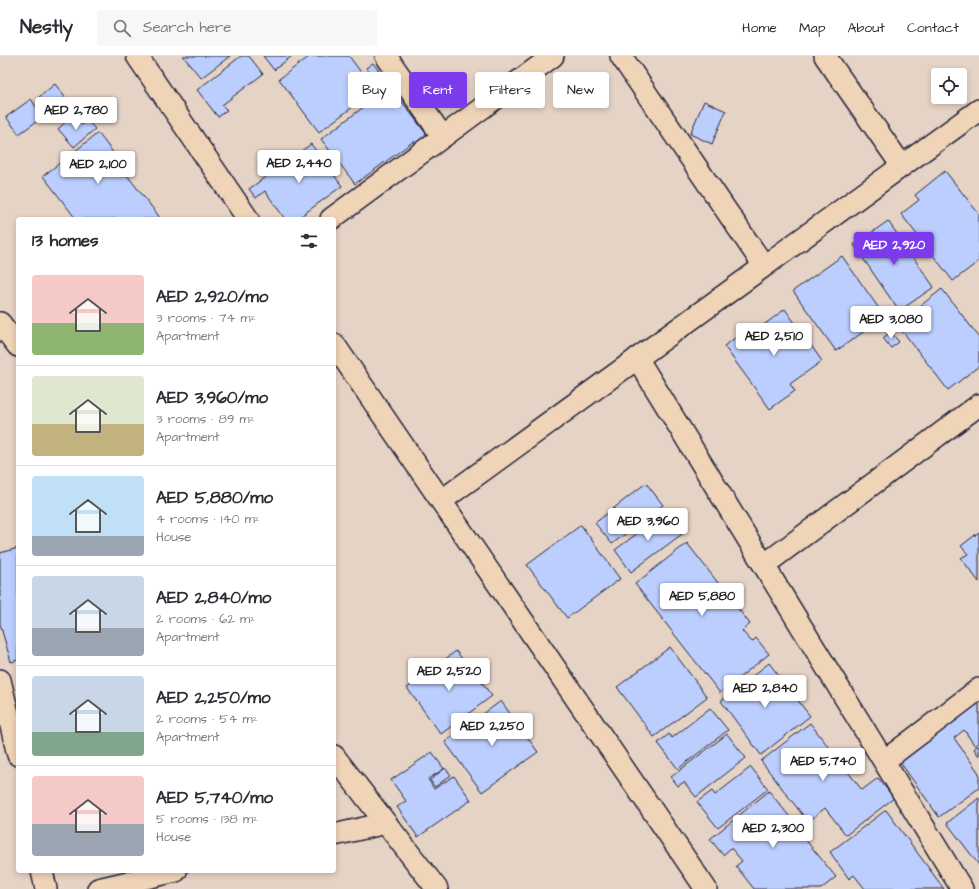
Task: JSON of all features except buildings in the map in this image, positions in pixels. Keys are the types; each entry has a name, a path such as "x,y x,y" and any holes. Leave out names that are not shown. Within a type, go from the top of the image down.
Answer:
{"street":[{"path":"137,56 247,217"},
{"path":"386,56 443,137"},
{"path":"334,217 553,56"},
{"path":"621,56 764,266"},
{"path":"824,56 902,166"},
{"path":"441,501 979,110"},
{"path":"0,323 16,343"},
{"path":"336,347 706,889"},
{"path":"637,358 962,889"},
{"path":"764,565 979,406"},
{"path":"0,680 15,724 16,734"},
{"path":"884,761 979,689"},
{"path":"336,759 437,889"},
{"path":"336,835 386,823"},
{"path":"42,873 46,889"},
{"path":"98,889 167,873"}]}
